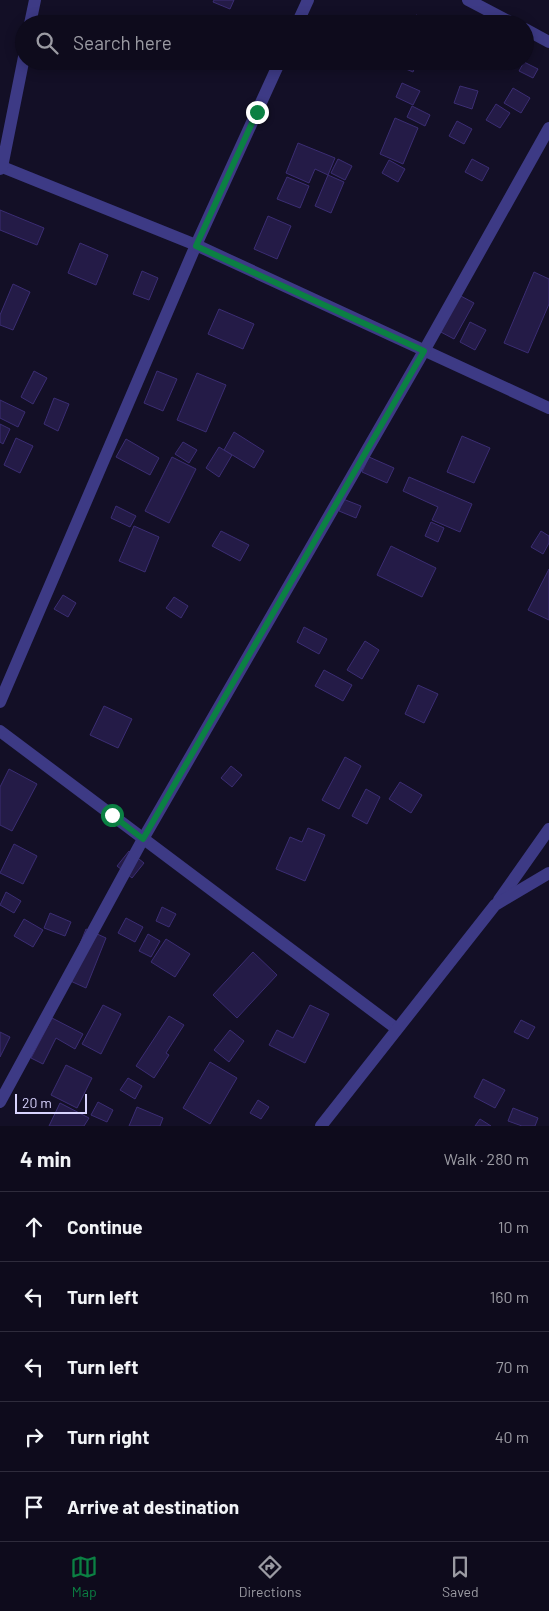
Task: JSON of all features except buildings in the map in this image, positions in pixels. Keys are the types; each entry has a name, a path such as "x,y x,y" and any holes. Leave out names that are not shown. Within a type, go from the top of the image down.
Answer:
{"street":[{"path":"32,15 35,0"},
{"path":"301,15 308,0"},
{"path":"468,0 497,15"},
{"path":"534,34 549,42"},
{"path":"21,70 1,168 196,246 549,408"},
{"path":"0,702 196,246 276,70"},
{"path":"0,1102 143,839 424,351 549,128"},
{"path":"0,731 397,1029"},
{"path":"321,1126 495,905 549,829"},
{"path":"495,905 549,873"}],"route":[{"path":"112,815 143,839 424,351 196,246 257,112"}]}
